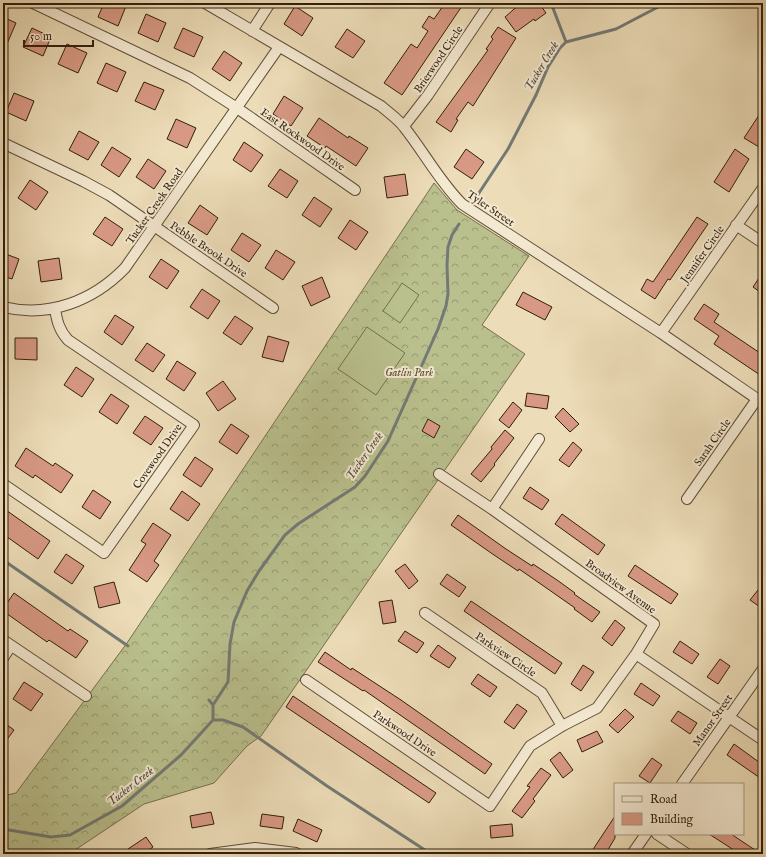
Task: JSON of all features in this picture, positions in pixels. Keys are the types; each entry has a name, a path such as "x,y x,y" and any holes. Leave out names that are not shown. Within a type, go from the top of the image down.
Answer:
{"street":[{"name":"East Rockwood Drive","path":"33,3 176,71 211,91 356,190"},
{"name":"Tyler Street","path":"205,3 381,106 404,126 443,184 462,204 661,333 760,401"},
{"path":"252,31 270,3"},
{"name":"Brierwood Circle","path":"404,126 428,95 490,3"},
{"name":"Tucker Creek Road","path":"3,307 28,311 55,309 87,297 115,279 125,268 155,226 279,46"},
{"name":"Pebble Brook Drive","path":"3,143 97,188 155,226 273,308"},
{"name":"Jennifer Circle","path":"661,333 763,188"},
{"path":"736,226 763,243"},
{"name":"Covewood Drive","path":"3,484 104,553 194,425 68,340 62,334 59,327 55,309"},
{"name":"Sarah Circle","path":"687,498 760,401"},
{"path":"492,509 539,439"},
{"name":"Broadview Avenue","path":"439,474 492,509 654,624 636,654"},
{"name":"Parkview Circle","path":"425,613 542,693 562,726"},
{"path":"3,658 7,643 86,696"},
{"path":"562,726 597,708 636,654 763,740"},
{"name":"Manor Street","path":"683,783 763,669"},
{"name":"Parkwood Drive","path":"306,680 490,806 530,746 562,726"},
{"path":"632,854 645,835"},
{"path":"658,835 687,854"},
{"path":"210,854 255,848 296,854"}],"green space":[{"name":"Gatlin Park","path":"434,183 457,210 529,256 482,325 525,354 261,736 247,746 214,783 144,804 69,854 3,854 3,796 16,793 127,643"},
{"path":"402,283 419,295 400,323 383,311"},
{"path":"367,327 405,353 376,395 338,369"}],"building":[{"path":"104,3 119,3 126,6 118,26 98,17"},
{"path":"445,3 464,3 402,95 384,83 411,44 417,48 428,31 422,27 429,16 434,19"},
{"path":"521,3 539,3 546,13 535,21 534,19 516,32 505,17"},
{"path":"295,6 313,18 302,36 284,24"},
{"path":"146,14 166,23 158,42 138,33"},
{"path":"3,17 16,23 3,53"},
{"path":"498,27 516,38 473,106 468,102 456,119 458,120 451,132 436,122 488,50 486,49 493,39 491,37"},
{"path":"32,28 51,37 43,56 23,47"},
{"path":"183,28 203,37 194,57 174,48"},
{"path":"347,29 365,41 353,58 335,47"},
{"path":"67,44 87,53 78,73 58,64"},
{"path":"224,51 242,63 230,81 212,69"},
{"path":"106,63 126,72 117,92 97,83"},
{"path":"144,82 164,90 155,110 135,101"},
{"path":"14,93 34,101 26,121 6,112"},
{"path":"284,96 303,108 291,126 273,114"},
{"path":"763,109 763,141 759,147 744,138"},
{"path":"319,118 348,138 349,136 368,148 356,166 326,146 325,148 307,136"},
{"path":"176,119 196,128 187,148 167,139"},
{"path":"79,131 99,142 88,160 69,150"},
{"path":"244,142 263,155 251,172 233,160"},
{"path":"112,147 131,159 119,177 101,165"},
{"path":"466,149 484,162 472,179 454,167"},
{"path":"735,149 749,159 729,192 714,182"},
{"path":"148,159 166,171 154,189 136,177"},
{"path":"280,169 298,181 287,198 268,186"},
{"path":"405,174 408,195 387,198 384,177"},
{"path":"30,180 48,192 36,210 18,198"},
{"path":"314,197 332,209 320,227 302,215"},
{"path":"200,205 218,218 207,235 188,223"},
{"path":"105,217 123,229 112,246 93,234"},
{"path":"697,217 708,224 670,280 668,279 655,299 641,290 647,279 653,282"},
{"path":"350,220 368,232 356,250 338,238"},
{"path":"242,233 261,245 249,262 231,250"},
{"path":"276,250 295,262 283,280 265,268"},
{"path":"3,253 19,259 12,279 3,276"},
{"path":"59,258 62,279 41,282 38,261"},
{"path":"161,259 179,271 167,289 149,277"},
{"path":"763,272 763,294 753,287"},
{"path":"322,277 330,297 311,306 302,286"},
{"path":"202,289 220,301 208,319 190,307"},
{"path":"523,292 552,307 545,320 516,305"},
{"path":"704,304 719,314 714,322 763,355 763,377 714,344 719,336 694,319"},
{"path":"115,315 134,327 122,345 104,332"},
{"path":"235,316 253,328 241,345 223,333"},
{"path":"268,336 289,342 283,362 262,357"},
{"path":"15,338 37,338 37,360 15,359"},
{"path":"147,343 165,355 153,372 135,360"},
{"path":"177,361 196,373 184,391 166,379"},
{"path":"76,367 94,379 82,397 64,385"},
{"path":"223,381 236,399 218,411 206,393"},
{"path":"527,393 549,396 547,409 525,406"},
{"path":"111,394 129,406 117,424 99,412"},
{"path":"513,402 522,410 509,428 499,420"},
{"path":"563,408 579,424 570,432 555,417"},
{"path":"145,416 163,428 151,445 133,433"},
{"path":"428,419 440,426 434,438 422,431"},
{"path":"231,424 249,436 237,454 219,442"},
{"path":"505,430 514,438 481,482 471,474 492,449 491,447"},
{"path":"573,442 582,450 569,467 559,460"},
{"path":"26,448 53,466 55,463 73,475 61,493 35,475 33,478 15,466"},
{"path":"195,457 213,469 201,487 183,475"},
{"path":"530,487 549,500 542,510 523,498"},
{"path":"93,490 111,502 100,519 82,507"},
{"path":"182,491 200,504 188,521 170,509"},
{"path":"3,508 50,541 38,559 3,534"},
{"path":"562,514 605,545 598,555 555,524"},
{"path":"458,515 506,549 532,566 533,564 557,580 600,612 592,622 574,609 575,608 519,569 518,571 451,525"},
{"path":"153,523 171,535 154,561 159,565 147,582 129,570 146,544 141,541"},
{"path":"66,554 84,566 72,584 54,572"},
{"path":"405,564 418,581 409,589 395,571"},
{"path":"635,565 678,594 671,604 628,576"},
{"path":"447,574 466,587 459,597 440,584"},
{"path":"114,582 120,603 99,608 94,587"},
{"path":"758,590 763,594 763,609 750,600"},
{"path":"14,593 68,631 70,629 88,641 76,658 49,640 47,642 3,611"},
{"path":"392,600 396,622 383,624 379,602"},
{"path":"471,601 562,663 555,674 464,611"},
{"path":"615,620 625,628 612,646 602,638"},
{"path":"405,631 424,643 417,653 398,641"},
{"path":"680,641 699,654 692,664 673,652"},
{"path":"438,645 456,658 449,668 430,656"},
{"path":"325,652 351,670 352,668 401,700 492,764 485,774 364,690 363,691 318,662"},
{"path":"720,659 730,666 718,684 707,677"},
{"path":"583,665 594,672 581,691 571,684"},
{"path":"478,674 497,687 490,697 471,684"},
{"path":"24,682 43,694 31,711 13,699"},
{"path":"641,683 660,696 653,706 634,694"},
{"path":"293,696 436,793 429,803 286,707"},
{"path":"517,704 527,711 514,729 504,722"},
{"path":"625,709 634,717 618,733 609,725"},
{"path":"678,711 697,723 690,734 671,721"},
{"path":"3,722 14,730 3,745"},
{"path":"597,731 603,742 582,752 577,740"},
{"path":"734,744 763,765 763,780 727,755"},
{"path":"560,752 573,770 563,778 550,760"},
{"path":"652,758 662,765 650,783 639,776"},
{"path":"541,768 551,775 533,799 535,801 522,818 512,811 530,787 527,786"},
{"path":"211,812 214,824 192,828 190,816"},
{"path":"262,814 284,817 282,829 260,826"},
{"path":"614,818 615,838 609,848 605,854 590,854"},
{"path":"298,819 322,830 317,842 293,831"},
{"path":"512,824 513,836 491,838 490,826"},
{"path":"711,835 732,835 761,854 740,854"},
{"path":"146,837 153,847 143,854 131,854 128,849"}],"waterway":[{"path":"551,3 566,42"},
{"name":"Tucker Creek","path":"475,199 508,149 536,95 548,67 560,48 566,42 616,29 660,6 673,3"},
{"name":"Tucker Creek","path":"3,829 51,837 70,835 122,806 181,755 213,720 213,705 228,682 230,644 234,622 247,591 259,571 285,535 298,524 355,487 365,476 388,441 438,329 446,306 448,294 448,247 452,235 459,224"},
{"path":"3,560 128,646"},
{"name":"Tucker Creek","path":"209,700 213,705"},
{"path":"213,720 223,720 243,727 327,786 431,854"}]}
